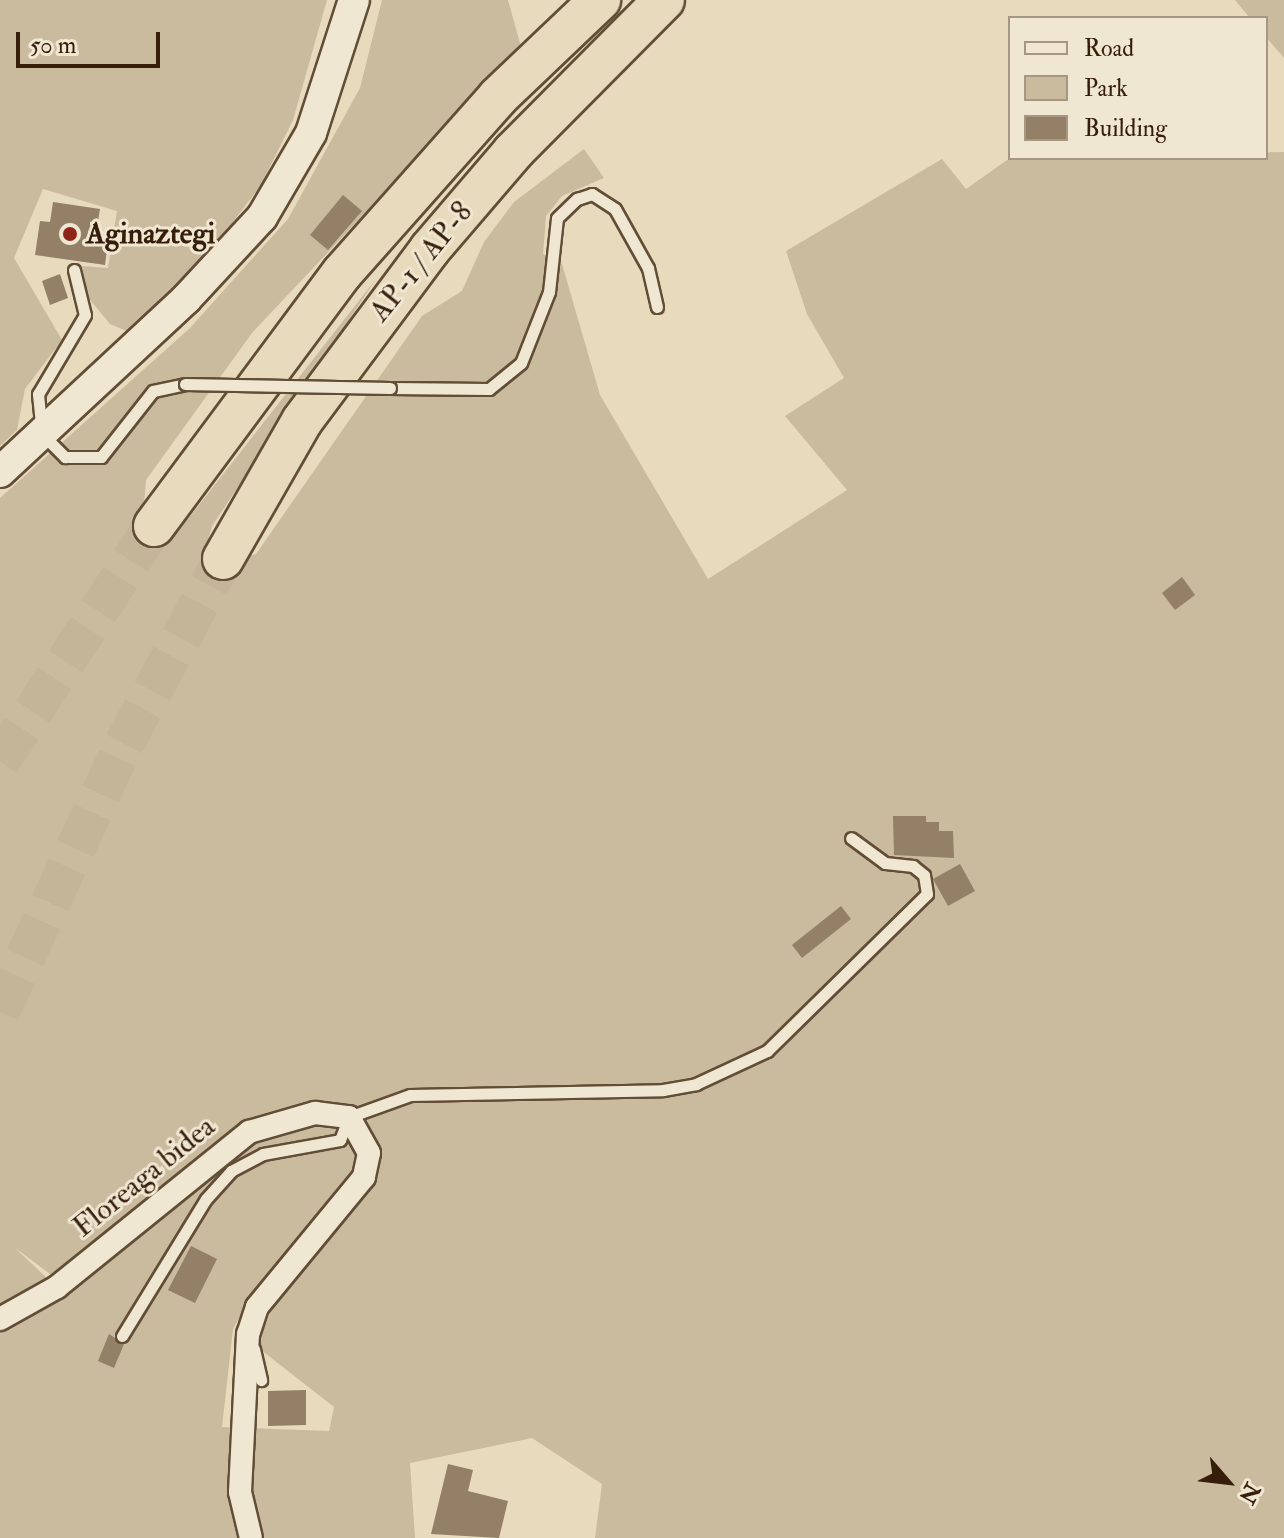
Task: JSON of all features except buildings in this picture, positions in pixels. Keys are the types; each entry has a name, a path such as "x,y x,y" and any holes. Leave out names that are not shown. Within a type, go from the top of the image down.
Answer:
{"highway":[{"name":"AP-1 / AP-8","path":"223,559 302,421 430,249 513,152 664,0"},
{"name":"AP-1 / AP-8","path":"154,526 342,273 498,97 595,4"}],"main road":[{"path":"0,472 262,217 311,133 354,0"}],"street":[{"name":"Floreaga bidea","path":"0,1319 57,1287 249,1132 315,1113 349,1117"},
{"path":"251,1538 240,1492 248,1334 257,1307 364,1177 369,1153 349,1117"}],"lane":[{"path":"74,270 85,315 38,394 42,434 65,457 101,457 153,391 185,384 489,389 521,363 549,292 557,218 577,199 592,194 615,209 648,268 657,307"},
{"path":"122,1336 206,1199 231,1171 263,1154 340,1140 349,1117 438,1091 663,1090 708,1080 767,1051 927,894 924,875 913,866 885,863 851,838"},
{"path":"248,1334 261,1380"}],"green space":[{"path":"0,0 327,0 293,120 261,185 220,239 129,332 110,324 87,296 82,266 108,268 117,211 43,189 14,258 62,340 25,389 17,430 0,446"},
{"path":"382,0 508,0 521,47 252,333 146,480 143,518 174,528 188,519 376,279 212,526 207,544 228,564 256,554 422,316 462,291 484,242 514,202 584,149 604,178 562,196 546,216 543,254 562,264 600,395 708,579 847,490 785,416 844,378 807,314 786,251 942,159 966,189 1008,159 1268,160 1268,152 1284,152 1284,1538 595,1538 602,1484 532,1438 410,1463 415,1538 0,1538 0,1328 70,1289 14,1247 49,1280 0,1311 0,498 190,328 288,219 360,88","holes":["259,1284 275,1302 256,1346 334,1407 329,1431 222,1427 233,1329"]},
{"path":"1235,0 1284,0 1284,58 1268,39 1268,16 1248,16"}],"tunnel":[{"path":"0,762 154,526"},
{"path":"0,1012 124,744 223,559"}],"place":[{"name":"Aginaztegi","path":"70,234"}]}
